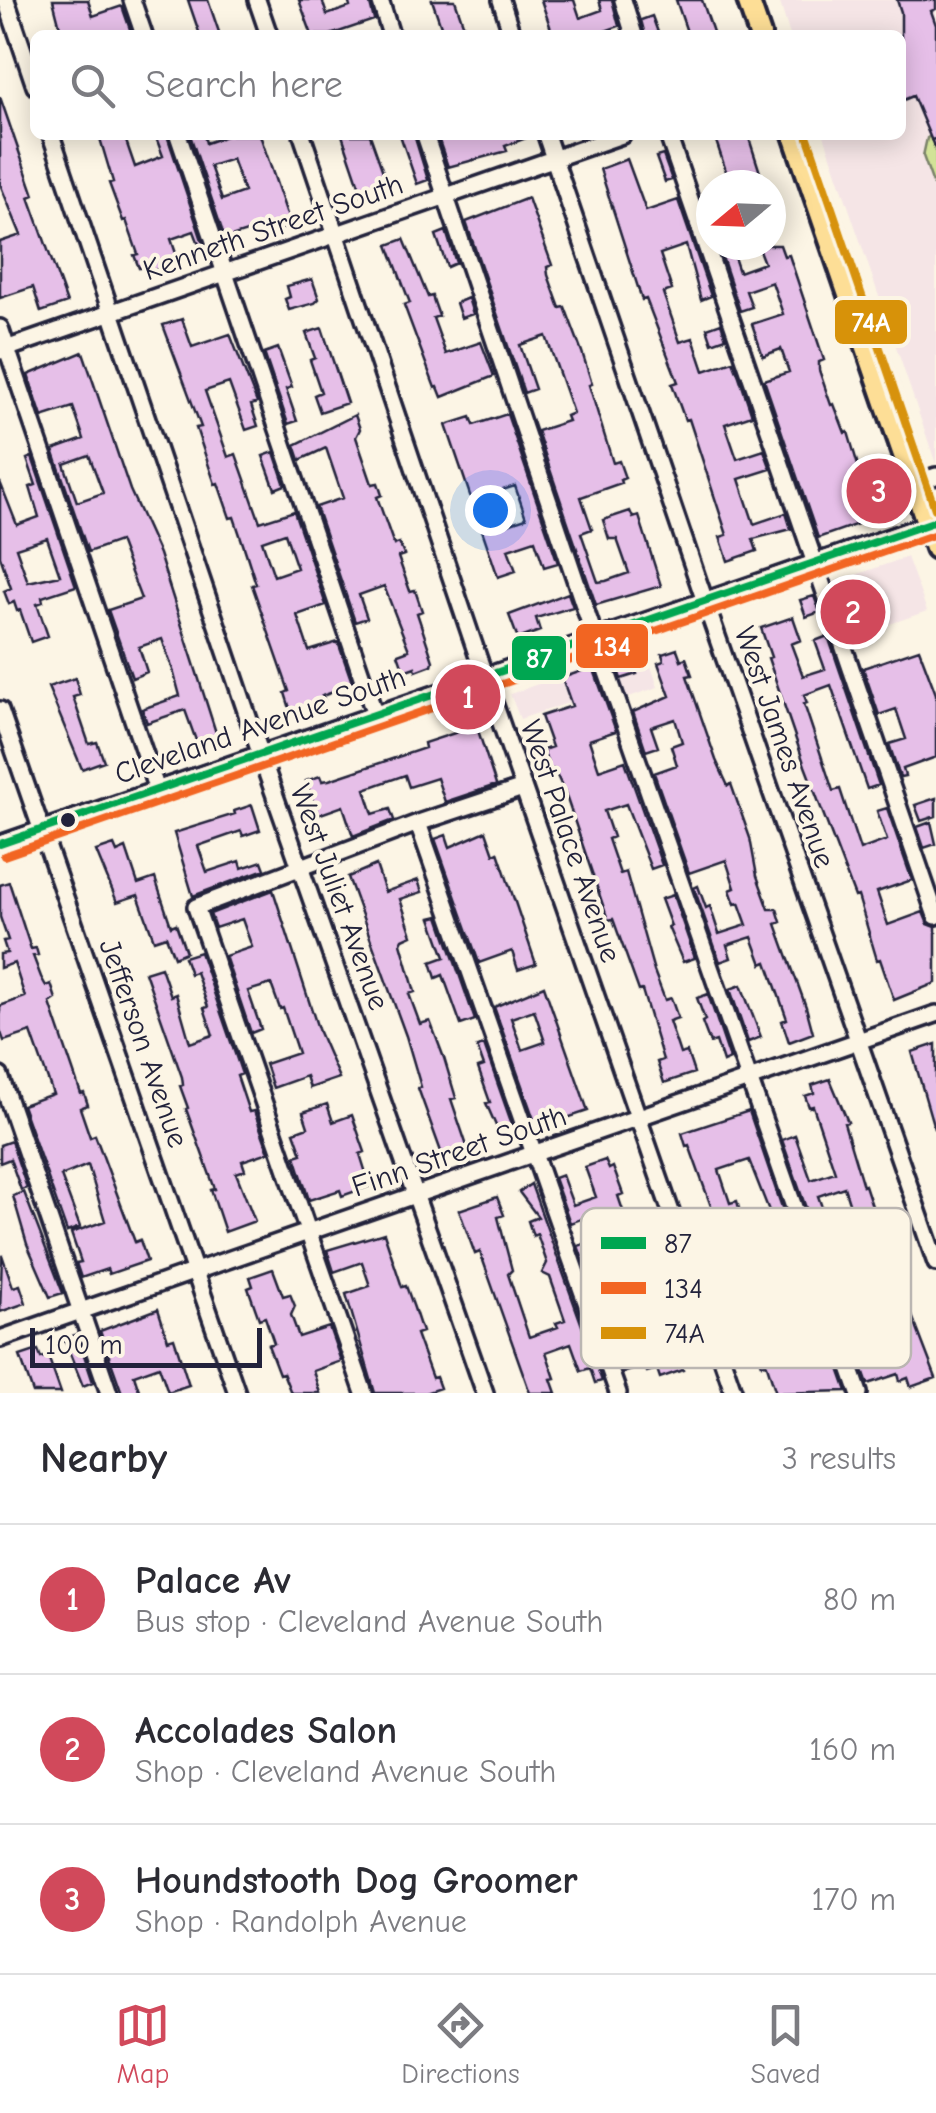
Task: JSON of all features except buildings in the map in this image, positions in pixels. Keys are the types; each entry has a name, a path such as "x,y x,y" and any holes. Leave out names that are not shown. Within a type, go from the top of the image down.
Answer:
{"main road":[{"path":"748,0 758,30"},
{"path":"796,140 912,484 932,522 936,548"}],"street":[{"path":"6,0 30,71"},
{"path":"132,0 142,30"},
{"path":"257,0 267,30"},
{"path":"380,0 389,30"},
{"path":"500,0 510,30"},
{"path":"622,0 632,30"},
{"name":"West Juliet Avenue","path":"53,140 261,755 485,1393"},
{"path":"180,140 375,715"},
{"name":"West Palace Avenue","path":"304,140 669,1208"},
{"path":"426,140 795,1208"},
{"name":"West James Avenue","path":"548,140 936,1263"},
{"name":"Kenneth Street South","path":"4,350 607,140"},
{"path":"670,140 936,916"},
{"path":"0,328 4,350 157,790"},
{"path":"912,484 936,476"},
{"name":"Cleveland Avenue South","path":"0,844 932,522"},
{"name":"Jefferson Avenue","path":"0,710 237,1393"},
{"path":"364,1393 196,908 523,788"},
{"path":"418,824 581,1289"},
{"name":"Finn Street South","path":"0,1339 936,1014"},
{"path":"0,1076 109,1393"},
{"path":"609,1368 618,1393"},
{"name":"West Palace Avenue","path":"725,1368 734,1393"},
{"path":"850,1368 859,1393"}],"path":[{"path":"930,140 936,139"}],"shaded area":[{"path":"779,0 936,0 936,464 826,140 906,140 906,30 788,30"},
{"path":"907,557 927,611 844,640 824,586"},
{"path":"645,648 658,687 620,700 607,661"},
{"path":"597,663 607,690 520,719 510,694"}],"green space":[{"path":"936,133 936,192 923,156 927,138"}],"transit line":[{"name":"74A","path":"809,140 935,509"},
{"name":"87","path":"0,844 936,521"},
{"name":"134","path":"4,856 936,534"}],"place":[{"name":"Houndstooth Dog Groomer","path":"879,491"},
{"name":"Accolades Salon","path":"853,612"},
{"name":"Palace Av","path":"468,697"}]}
